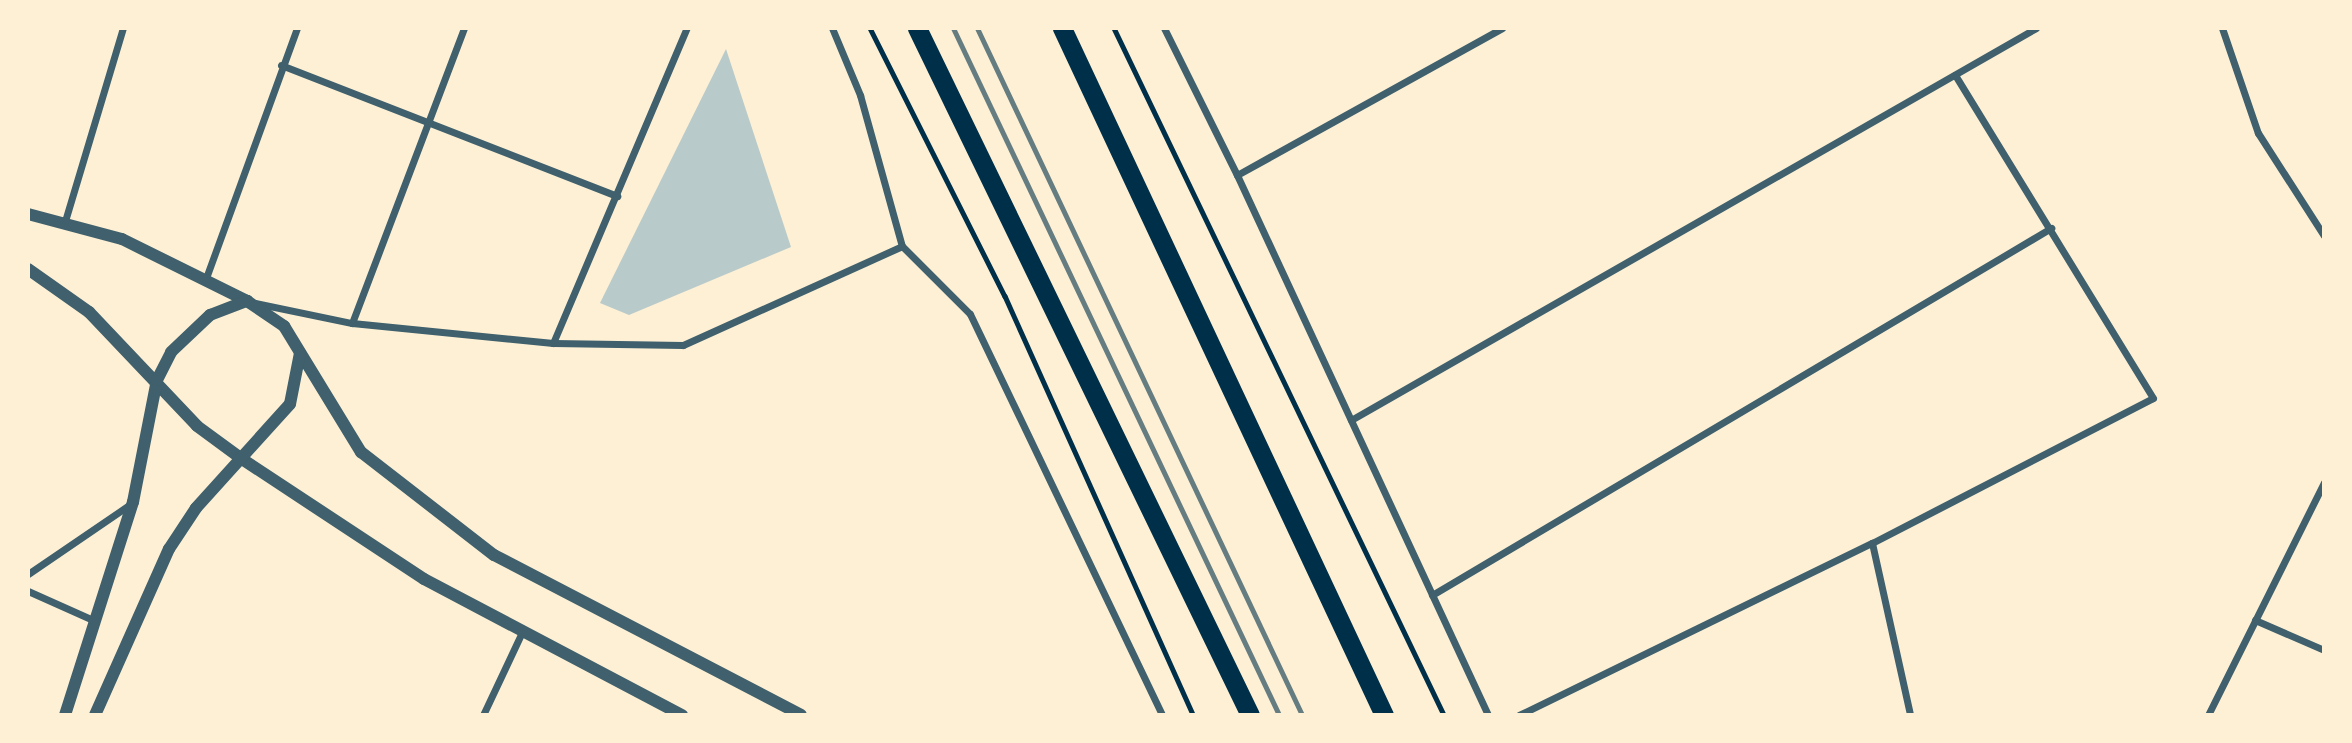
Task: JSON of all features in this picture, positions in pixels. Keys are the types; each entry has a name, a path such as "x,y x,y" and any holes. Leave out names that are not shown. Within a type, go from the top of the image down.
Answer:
{"highway":[{"path":"917,28 1250,715"},
{"path":"1062,28 1384,715"}],"street":[{"path":"65,221 123,28"},
{"path":"206,278 281,65 297,28"},
{"path":"352,323 424,123 464,28"},
{"path":"553,343 687,28"},
{"path":"832,28 860,95 902,246 970,314 1162,715"},
{"path":"1164,28 1237,175 1488,715"},
{"path":"1237,175 1502,28"},
{"path":"1351,420 2036,28"},
{"path":"2222,28 2258,133 2324,236"},
{"path":"281,65 617,196"},
{"path":"1519,715 1872,543 2153,398 1955,75"},
{"path":"28,214 65,221 122,239 206,278 247,301 284,326 361,452 494,555 801,715"},
{"path":"1432,595 2051,228"},
{"path":"65,715 132,502 157,380 171,352 210,315 247,301 352,323 553,343 683,345 902,246"},
{"path":"28,270 89,312 157,380 197,426 242,459 424,579 659,710 682,715"},
{"path":"95,715 169,549 196,508 290,404 300,353"},
{"path":"2208,715 2324,482"},
{"path":"28,573 132,502"},
{"path":"1872,543 1910,715"},
{"path":"28,591 94,621"},
{"path":"2255,620 2324,650"},
{"path":"483,715 522,632"}],"path":[{"path":"870,28 1005,296 1193,715"},
{"path":"1114,28 1444,715"}],"shaded area":[{"path":"726,49 791,247 629,315 600,303"}],"railway":[{"path":"953,28 1279,715"},
{"path":"977,28 1302,715"}]}
